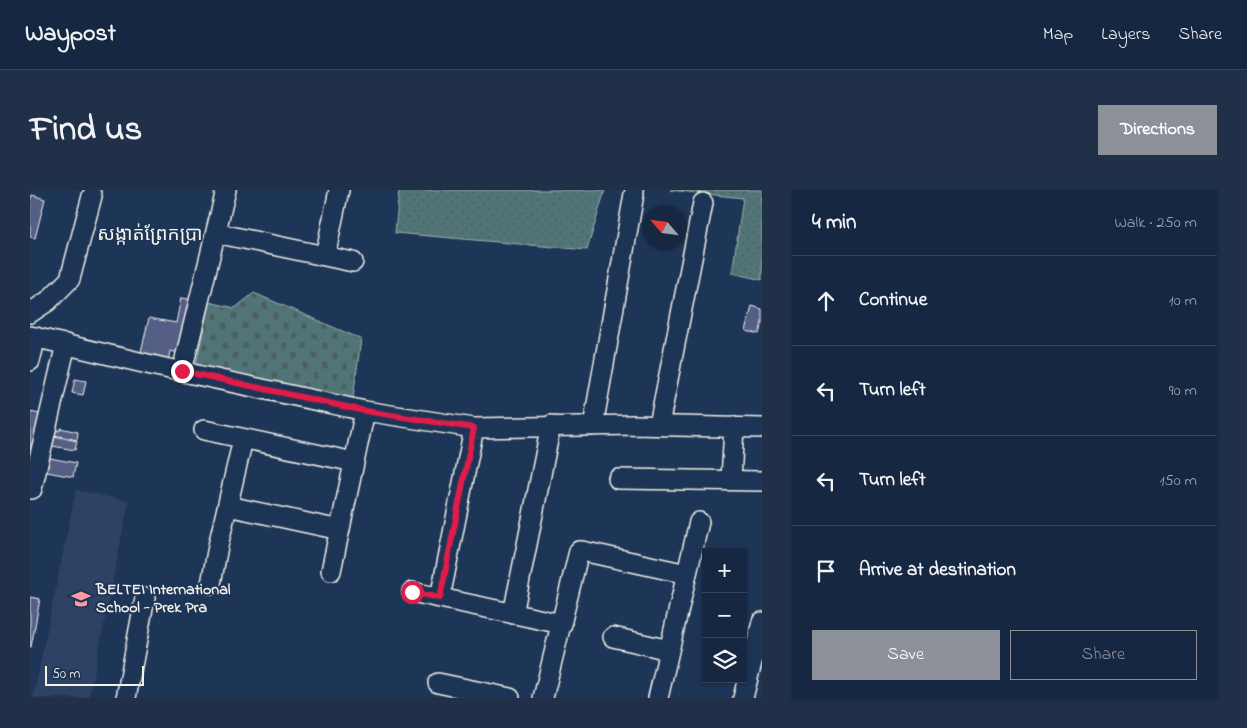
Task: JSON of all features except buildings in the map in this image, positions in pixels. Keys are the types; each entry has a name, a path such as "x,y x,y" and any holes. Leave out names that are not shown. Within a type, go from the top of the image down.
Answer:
{"street":[{"path":"182,371 226,190"},
{"path":"325,256 339,190"},
{"path":"593,426 634,194"},
{"path":"30,313 48,301 70,278 92,196"},
{"path":"659,425 703,203"},
{"path":"216,233 353,262"},
{"path":"30,361 33,337 365,411 474,428 551,425 659,425 762,428"},
{"path":"32,489 66,344"},
{"path":"331,571 365,411"},
{"path":"513,614 551,425"},
{"path":"731,480 734,427"},
{"path":"440,598 474,428"},
{"path":"204,430 354,462"},
{"path":"211,584 243,439"},
{"path":"618,479 762,482"},
{"path":"228,506 340,530"},
{"path":"658,698 699,522"},
{"path":"543,698 580,550 687,574"},
{"path":"412,592 562,624"},
{"path":"126,698 146,598"},
{"path":"743,698 762,622"},
{"path":"613,637 669,650"},
{"path":"438,683 510,698"}],"shaded area":[{"name":"BELTEI International School - Prek Pra","path":"76,490 129,501 89,698 33,698"}],"green space":[{"path":"399,190 605,190 587,250 395,233"},
{"path":"670,190 762,190 762,280 732,273 743,198"},
{"path":"254,293 361,339 353,399 195,370 209,302 235,308"}],"place":[{"name":"BELTEI International School - Prek Pra","path":"81,599"}],"district":[{"name":"សង្កាត់ព្រែកប្រា","path":"150,235"}],"route":[{"path":"182,371 365,411 474,428 440,598 412,592"}]}
